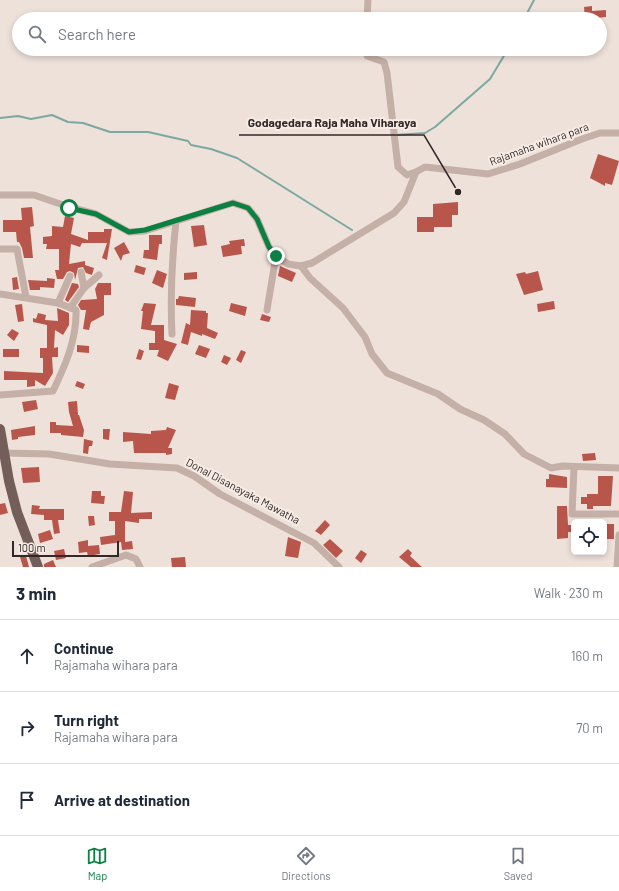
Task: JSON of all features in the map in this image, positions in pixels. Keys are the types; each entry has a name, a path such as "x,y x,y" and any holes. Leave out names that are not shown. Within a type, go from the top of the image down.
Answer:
{"main road":[{"path":"0,428 9,481 17,512 38,567"}],"street":[{"path":"367,12 368,0"},
{"path":"367,56 384,62 387,73 398,167 407,175 416,172"},
{"name":"Rajamaha wihara para","path":"416,172 425,167 488,174 520,164 600,133 619,133"},
{"path":"0,194 34,195 69,208 96,214 129,232 145,230 233,203 248,208 257,219 269,247 276,256 288,264 301,266 312,263 394,213 404,202 416,172"},
{"path":"172,334 172,254 176,221"},
{"path":"0,249 17,249 26,297"},
{"path":"267,310 276,256"},
{"path":"301,266 310,278 343,308 365,336 372,354 387,374 438,394 460,409 484,420 505,434 524,454 551,468 563,466 619,468"},
{"path":"81,272 84,288"},
{"path":"70,308 84,288 100,275"},
{"path":"58,303 70,276"},
{"path":"0,294 58,303 76,310 76,321 67,361 53,391 0,395"},
{"name":"Donal Disanayaka Mawatha","path":"4,453 48,454 110,464 177,468 194,476 220,494 314,543 339,567"},
{"path":"574,467 572,514 619,514"},
{"path":"617,567 619,535"},
{"path":"92,567 126,555 136,560 140,567"}],"building":[{"path":"592,6 592,11 606,10 606,12 584,12 584,7"},
{"path":"598,154 619,161 612,185 605,183 605,186 590,178"},
{"path":"458,202 458,215 452,215 452,227 434,227 434,232 417,232 417,217 433,217 433,204"},
{"path":"32,207 34,226 30,227 33,258 24,258 22,248 19,242 17,242 16,232 3,232 3,220 22,220 21,208"},
{"path":"65,216 74,218 71,234 88,240 88,232 104,232 104,229 112,229 107,260 102,258 107,243 82,243 80,247 71,244 69,264 85,261 85,265 94,268 92,275 86,273 83,267 78,268 75,280 74,273 70,271 67,272 63,279 57,279 55,270 59,270 59,249 46,249 47,244 43,244 43,237 52,236 52,226 63,227"},
{"path":"204,225 207,245 194,247 191,226"},
{"path":"149,235 162,235 162,244 159,244 157,260 143,258 144,250 149,250"},
{"path":"244,239 245,246 241,246 242,254 223,257 221,246 230,244 229,241"},
{"path":"124,242 130,253 123,255 121,261 114,248"},
{"path":"136,265 146,268 144,275 134,272"},
{"path":"280,266 296,273 292,282 278,276"},
{"path":"157,270 167,274 163,288 152,283"},
{"path":"538,271 543,290 524,295 516,274 525,272 526,274"},
{"path":"197,272 197,279 184,280 184,273"},
{"path":"17,277 19,289 13,290 12,278"},
{"path":"47,278 55,279 54,288 40,287 40,290 30,290 28,280 47,281"},
{"path":"72,283 78,284 79,287 68,302 65,300"},
{"path":"98,283 111,283 111,295 104,295 104,315 91,322 89,330 83,329 86,310 81,310 78,305 81,300 97,299 95,289"},
{"path":"179,296 196,298 195,307 176,305 176,299 178,299"},
{"path":"554,301 555,309 538,312 537,304"},
{"path":"144,303 156,304 151,325 164,325 164,340 177,344 168,361 157,356 159,350 149,350 149,343 155,343 155,331 141,329 143,311 141,311"},
{"path":"231,303 247,307 245,316 229,311"},
{"path":"22,304 24,321 18,322 15,305"},
{"path":"57,308 69,313 69,325 63,335 55,330 54,348 58,347 58,357 52,357 53,373 45,386 35,380 35,386 27,387 27,380 4,380 4,371 43,373 43,358 40,358 40,348 47,348 47,325 33,322 33,318 36,319 38,313 46,315 45,320 58,321"},
{"path":"191,310 206,311 206,313 208,313 207,328 218,333 215,339 191,332 188,345 181,343 186,323 190,325"},
{"path":"262,314 271,317 269,322 260,320"},
{"path":"12,329 19,333 14,341 7,335"},
{"path":"77,345 89,346 89,353 77,352"},
{"path":"199,345 210,349 206,358 195,354"},
{"path":"3,349 19,349 19,357 3,357"},
{"path":"139,349 144,351 141,360 136,359"},
{"path":"241,350 246,352 241,363 236,360"},
{"path":"224,355 231,358 227,365 221,362"},
{"path":"77,381 85,384 83,389 75,386"},
{"path":"169,383 179,386 175,400 165,398"},
{"path":"36,400 38,409 24,412 22,402"},
{"path":"77,401 78,415 84,430 83,437 61,435 61,433 50,433 50,422 56,422 56,425 73,426 68,402"},
{"path":"35,426 35,435 18,437 18,439 12,440 11,430"},
{"path":"167,427 176,430 168,448 172,448 172,454 134,453 133,441 123,442 123,432 151,434 151,431 166,430"},
{"path":"103,429 110,429 109,440 103,439"},
{"path":"84,439 93,441 92,446 89,446 88,454 83,453"},
{"path":"595,453 596,460 583,461 582,454"},
{"path":"39,467 40,482 23,483 21,468"},
{"path":"549,474 567,477 567,488 546,487 546,479 549,479"},
{"path":"598,476 613,476 611,506 593,506 593,509 587,509 587,504 581,504 581,497 587,497 587,494 598,494"},
{"path":"92,491 101,491 101,496 105,496 104,504 91,503"},
{"path":"124,491 133,492 131,513 152,512 152,519 139,519 139,523 125,521 125,542 132,541 133,549 122,550 121,542 101,545 100,537 115,535 115,521 109,521 109,512 121,512"},
{"path":"5,503 8,513 0,515 0,504"},
{"path":"32,505 40,506 39,509 64,509 64,520 58,520 60,533 54,534 52,520 44,520 44,515 31,514"},
{"path":"557,506 567,506 568,525 571,525 571,532 568,532 568,538 557,539"},
{"path":"88,516 94,516 95,525 89,526"},
{"path":"325,520 330,525 321,535 315,531"},
{"path":"607,524 614,524 614,539 607,539"},
{"path":"50,530 53,539 40,543 38,534"},
{"path":"288,537 301,542 298,558 285,556"},
{"path":"330,539 343,551 336,558 323,545"},
{"path":"88,540 88,546 99,545 100,554 88,556 87,552 79,553 78,542"},
{"path":"64,549 66,558 56,560 54,551"},
{"path":"408,549 412,553 410,556 422,567 411,567 399,557"},
{"path":"361,550 367,554 361,563 355,558"},
{"path":"26,556 29,567 23,567 20,557"},
{"path":"185,557 186,567 172,567 171,558"},
{"path":"53,560 56,567 44,567 44,564"}],"waterway":[{"path":"528,12 534,0"},
{"path":"396,135 425,133 435,127 490,79 504,56"},
{"path":"0,118 18,116 31,119 52,115 68,122 83,123 110,132 148,132 188,141 191,145 211,149 237,158 352,230"}],"place":[{"name":"Godagedara Raja Maha Viharaya","path":"458,192"}],"route":[{"path":"69,208 96,214 129,232 145,230 233,203 248,208 257,219 269,247 276,256"}]}
